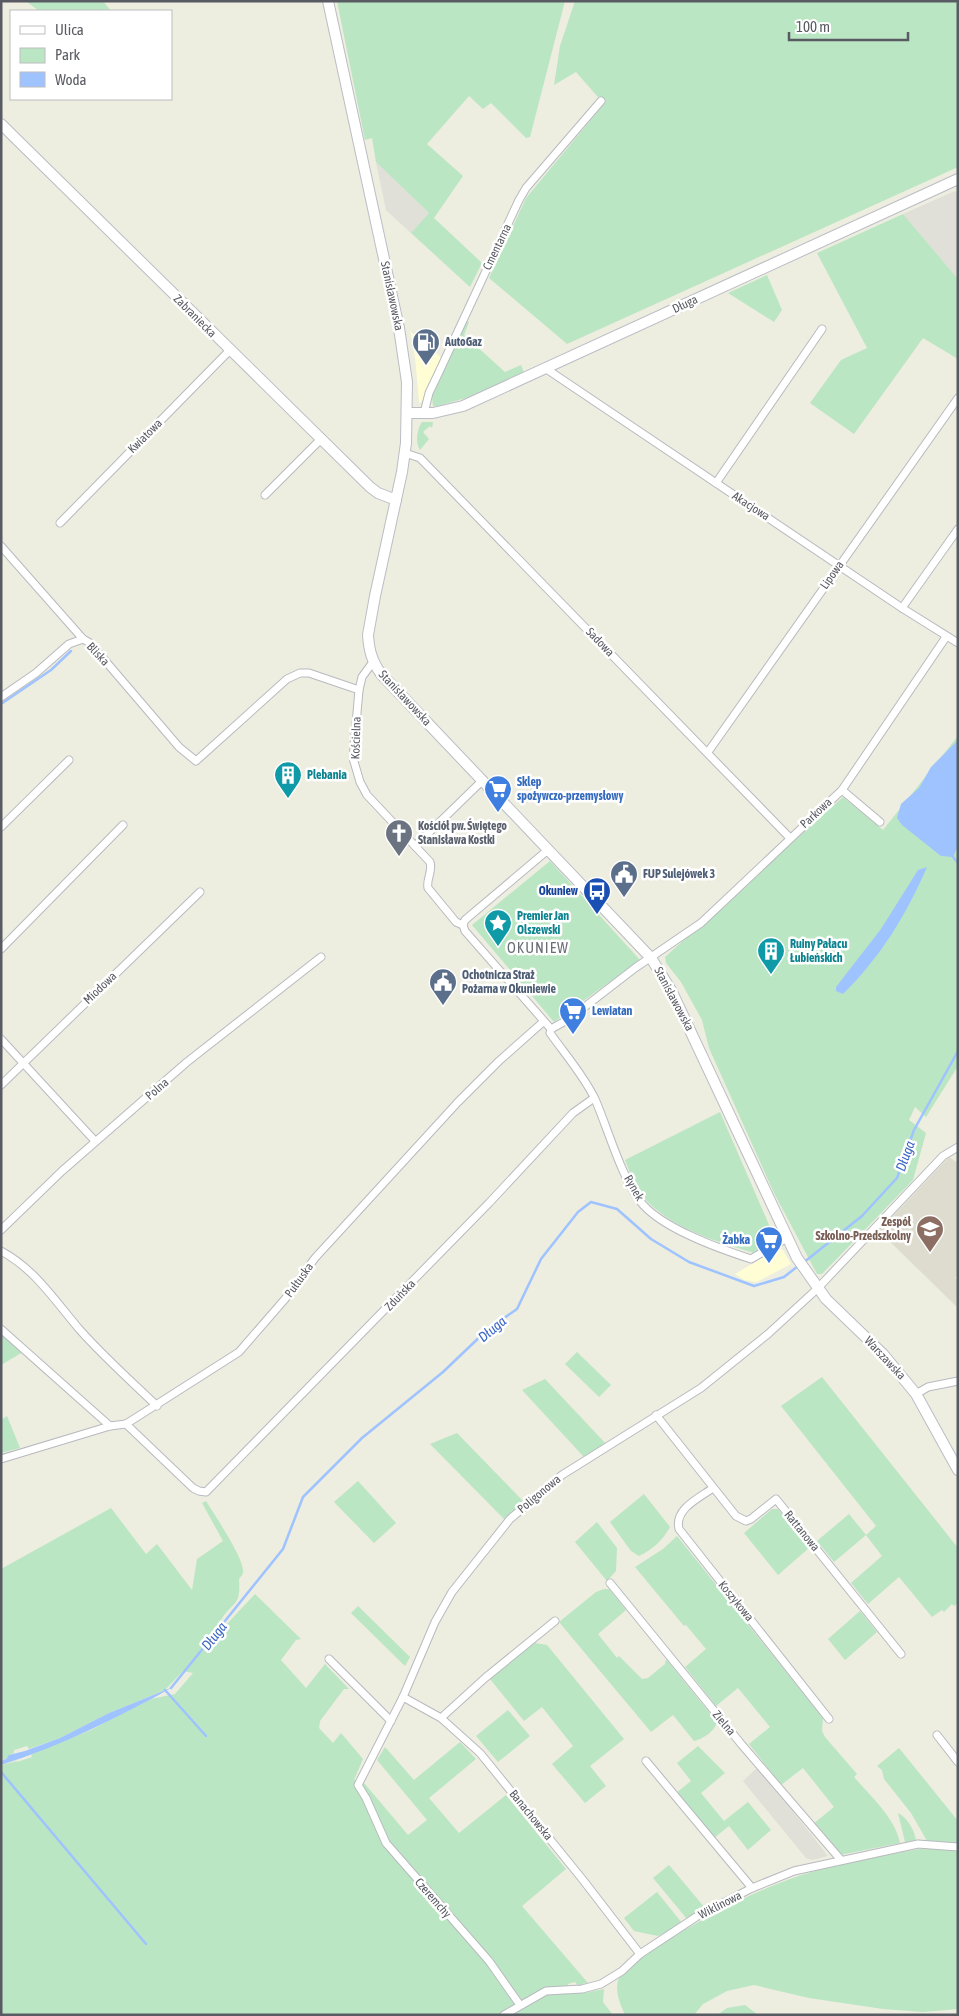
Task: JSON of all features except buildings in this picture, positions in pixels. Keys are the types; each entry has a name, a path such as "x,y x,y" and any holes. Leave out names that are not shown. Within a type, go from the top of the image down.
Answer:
{"main road":[{"name":"Stanisławowska","path":"328,1 406,365 408,413 405,453 368,636 373,662 381,674 550,849 651,958 676,1000 797,1258"},
{"name":"Zabraniecka","path":"1,124 370,487 378,493 396,500"},
{"name":"Długa","path":"408,413 448,411 463,406 958,179"},
{"name":"Warszawska","path":"797,1258 818,1289 883,1354 916,1394 958,1470"}],"street":[{"name":"Cmentarna","path":"424,413 429,393 438,372 526,188 602,101"},
{"path":"716,483 822,329"},
{"name":"Kwiatowa","path":"60,523 230,350"},
{"name":"Akacjowa","path":"545,368 902,608 958,643"},
{"name":"Lipowa","path":"708,752 958,398"},
{"path":"265,495 321,440"},
{"name":"Sadowa","path":"405,453 420,458 790,838"},
{"path":"902,608 958,529"},
{"name":"Bliska","path":"1,546 83,639 90,643 179,748 196,761 287,678 300,673 309,673 359,690"},
{"name":"Parkowa","path":"651,958 701,923 842,790 946,637"},
{"path":"1,698 36,673 69,644 83,639"},
{"name":"Kościelna","path":"373,662 362,677 359,690 353,758 360,782 367,795 415,846 431,866 428,888 456,922 463,925"},
{"path":"1,827 69,760"},
{"path":"415,846 483,780"},
{"path":"842,790 880,822"},
{"path":"1,948 123,825"},
{"path":"463,925 464,920 550,849"},
{"name":"Miodowa","path":"1,1086 200,892"},
{"name":"Rynek","path":"463,925 465,931 551,1029 550,1033 594,1098 626,1175 640,1201 654,1214 688,1234 751,1258 787,1238"},
{"name":"Polna","path":"1,1230 95,1141 187,1062 321,957"},
{"path":"551,1029 569,1019 651,958"},
{"name":"Pułtuska","path":"1,1459 110,1426 126,1424 239,1352 285,1299 315,1258 438,1124 499,1061 544,1022"},
{"path":"1,1039 95,1141"},
{"name":"Zduńska","path":"126,1424 193,1488 199,1492 206,1492 482,1210 573,1113 594,1098"},
{"path":"955,1148 958,1156"},
{"name":"Poligonowa","path":"358,1785 403,1697 434,1622 452,1592 510,1519 562,1475 701,1388 731,1365 818,1289 943,1156 955,1148"},
{"path":"1,1251 16,1258 32,1272 80,1330 157,1406"},
{"path":"1,1329 110,1426"},
{"path":"916,1394 928,1387 958,1382"},
{"name":"Rattanowa","path":"656,1415 736,1516 746,1521 751,1520 776,1499 901,1654"},
{"name":"Koszykowa","path":"713,1488 681,1512 677,1522 678,1529 829,1719"},
{"name":"Zielna","path":"610,1583 742,1745 841,1860"},
{"path":"441,1718 478,1684 555,1620"},
{"path":"329,1660 391,1721"},
{"name":"Banachowska","path":"403,1697 441,1718 467,1740 584,1880 640,1954"},
{"path":"937,1735 958,1762"},
{"path":"646,1760 752,1888"},
{"name":"Czeremchy","path":"358,1785 366,1798 386,1843 489,1961 520,2005"},
{"name":"Wiklinowa","path":"504,2015 546,1991 582,1989 601,1984 622,1971 640,1954 696,1917 752,1888 794,1871 918,1844 958,1847"}],"shaded area":[{"path":"376,162 429,213 411,233 386,210"},
{"path":"955,191 958,194 958,279 903,214"},
{"path":"410,331 442,358 421,403 419,402 415,357"},
{"name":"Zespół Szkolno-Przedszkolny","path":"949,1157 958,1163 958,1275 955,1278 958,1280 958,1308 879,1231"},
{"path":"777,1249 783,1250 791,1264 757,1282 744,1280 735,1274"},
{"path":"758,1767 828,1856 812,1860 806,1858 743,1781"}],"green space":[{"path":"26,1 103,1 110,10 38,10"},
{"path":"337,1 565,1 530,137 526,138 491,103 483,109 469,96 427,144 463,176 434,218 482,263 470,287 411,233 429,213 376,162 372,138 365,140"},
{"path":"575,1 958,1 958,167 567,344 489,278 526,198 604,104 576,72 554,85 560,46"},
{"path":"903,214 958,279 958,359 923,338 854,434 810,403 841,360 867,348 817,253"},
{"path":"767,275 782,310 774,322 728,293"},
{"path":"466,321 469,322 464,335 505,372 521,365 524,373 469,397 433,406 432,397"},
{"path":"422,422 433,422 432,428 430,426 423,432 429,439 420,450 417,436"},
{"path":"958,736 958,1066 926,1117 915,1107 909,1120 926,1133 913,1180 822,1274 817,1274 774,1193 709,1048 702,1020 681,982 666,963 665,957 843,797 883,830"},
{"path":"550,861 640,960 554,1022 472,925"},
{"path":"720,1112 773,1234 770,1238 773,1241 754,1253 707,1238 663,1215 639,1192 625,1160"},
{"path":"1,1332 23,1352 1,1365"},
{"path":"577,1352 611,1385 599,1397 565,1364"},
{"path":"822,1377 958,1548 958,1603 954,1606 952,1604 944,1612 942,1610 932,1617 899,1577 868,1604 851,1583 882,1556 866,1535 876,1526 781,1406"},
{"path":"545,1379 606,1444 584,1457 522,1390"},
{"path":"7,1416 20,1448 1,1453 1,1420"},
{"path":"457,1433 523,1501 505,1520 430,1444"},
{"path":"358,1481 396,1523 374,1543 334,1502"},
{"path":"644,1494 670,1527 657,1544 639,1556 631,1551 610,1522"},
{"path":"206,1501 239,1558 243,1573 239,1579 239,1595 237,1600 220,1622 225,1626 255,1594 301,1639 296,1640 281,1660 306,1688 325,1664 349,1689 344,1689 320,1721 319,1728 333,1743 341,1733 363,1759 354,1780 365,1784 408,1835 427,1820 377,1760 385,1747 414,1780 460,1742 476,1759 429,1798 459,1833 506,1795 566,1869 522,1906 588,1983 577,1985 575,1982 568,1984 569,1993 584,1993 604,1989 603,2002 613,2015 1,2015 1,1765 32,1757 31,1754 91,1730 151,1699 175,1694 193,1673 183,1671 165,1690 109,1713 60,1738 29,1749 27,1746 14,1750 14,1753 1,1761 1,1569 111,1508 146,1554 157,1544 192,1590 197,1559 223,1541 202,1503"},
{"path":"772,1509 778,1509 809,1548 778,1575 744,1533"},
{"path":"849,1514 866,1535 834,1562 817,1541"},
{"path":"597,1522 617,1548 616,1571 607,1581 575,1542"},
{"path":"677,1536 823,1718 822,1731 825,1737 857,1774 854,1777 893,1824 900,1843 840,1855 813,1824 834,1807 803,1768 781,1785 749,1744 770,1727 738,1688 716,1706 685,1667 706,1649 686,1625 684,1626 635,1567 663,1549"},
{"path":"609,1589 626,1610 598,1634 617,1658 619,1656 642,1679 648,1678 665,1664 666,1659 717,1722 708,1734 694,1741 673,1715 651,1732 559,1622 596,1592"},
{"path":"358,1606 410,1657 405,1666 351,1613"},
{"path":"860,1611 877,1632 845,1660 828,1639"},
{"path":"535,1643 547,1645 624,1739 590,1766 606,1786 585,1803 552,1764 573,1746 542,1707 524,1721 490,1679 528,1646"},
{"path":"508,1710 530,1736 498,1762 476,1736"},
{"path":"698,1746 725,1773 701,1793 724,1821 748,1802 771,1830 748,1850 729,1826 714,1838 676,1793 691,1781 677,1763"},
{"path":"899,1748 958,1821 958,1843 927,1841 911,1813 884,1779 882,1770 877,1766"},
{"path":"898,1813 910,1825 916,1841 905,1842"},
{"path":"934,1848 958,1851 958,2009 923,2012 883,2009 809,1998 754,1985 727,1991 703,2004 694,2015 625,2015 617,1992 621,1974 630,1965 657,1947 718,1912 749,1896 798,1876 832,1866 919,1849"},
{"path":"669,1865 705,1908 687,1919 653,1878"},
{"path":"657,1892 682,1923 658,1936 634,1931 624,1918"},
{"path":"745,2005 758,2015 717,2015 727,2008"}],"water":[{"path":"958,740 958,846 953,857 941,856 902,825 897,818 901,804 919,788 931,767"},
{"path":"927,867 911,902 881,950 843,994 836,991 836,987 881,929 918,870"},
{"path":"173,1687 131,1710 88,1730 45,1749 1,1765 1,1761 9,1755 60,1738 109,1713"}],"waterway":[{"path":"1,704 51,670 71,651"},
{"path":"953,857 958,863"},
{"name":"Długa","path":"803,1263 862,1216 897,1178 914,1130 958,1051"},
{"name":"Długa","path":"171,1688 283,1549 303,1497 362,1438 443,1372 487,1330 517,1309 541,1259 578,1212 591,1202 617,1209 651,1239 689,1262 754,1286 784,1277 798,1266"},
{"path":"165,1690 206,1736"},
{"path":"1,1772 146,1944"}],"place":[{"name":"AutoGaz","path":"426,366"},
{"name":"Plebania","path":"288,799"},
{"name":"Sklep spożywczo-przemysłowy","path":"498,813"},
{"name":"Kościół pw. Świętego Stanisława Kostki","path":"399,857"},
{"name":"FUP Sulejówek 3","path":"624,898"},
{"name":"Okuniew","path":"597,915"},
{"name":"Premier Jan Olszewski","path":"498,947"},
{"name":"Ruiny Pałacu Łubieńskich","path":"771,975"},
{"name":"Ochotnicza Straż Pożarna w Okuniewie","path":"443,1006"},
{"name":"Lewiatan","path":"573,1035"},
{"name":"Zespół Szkolno-Przedszkolny","path":"930,1253"},
{"name":"Żabka","path":"769,1264"}],"district":[{"name":"OKUNIEW","path":"538,948"}]}
